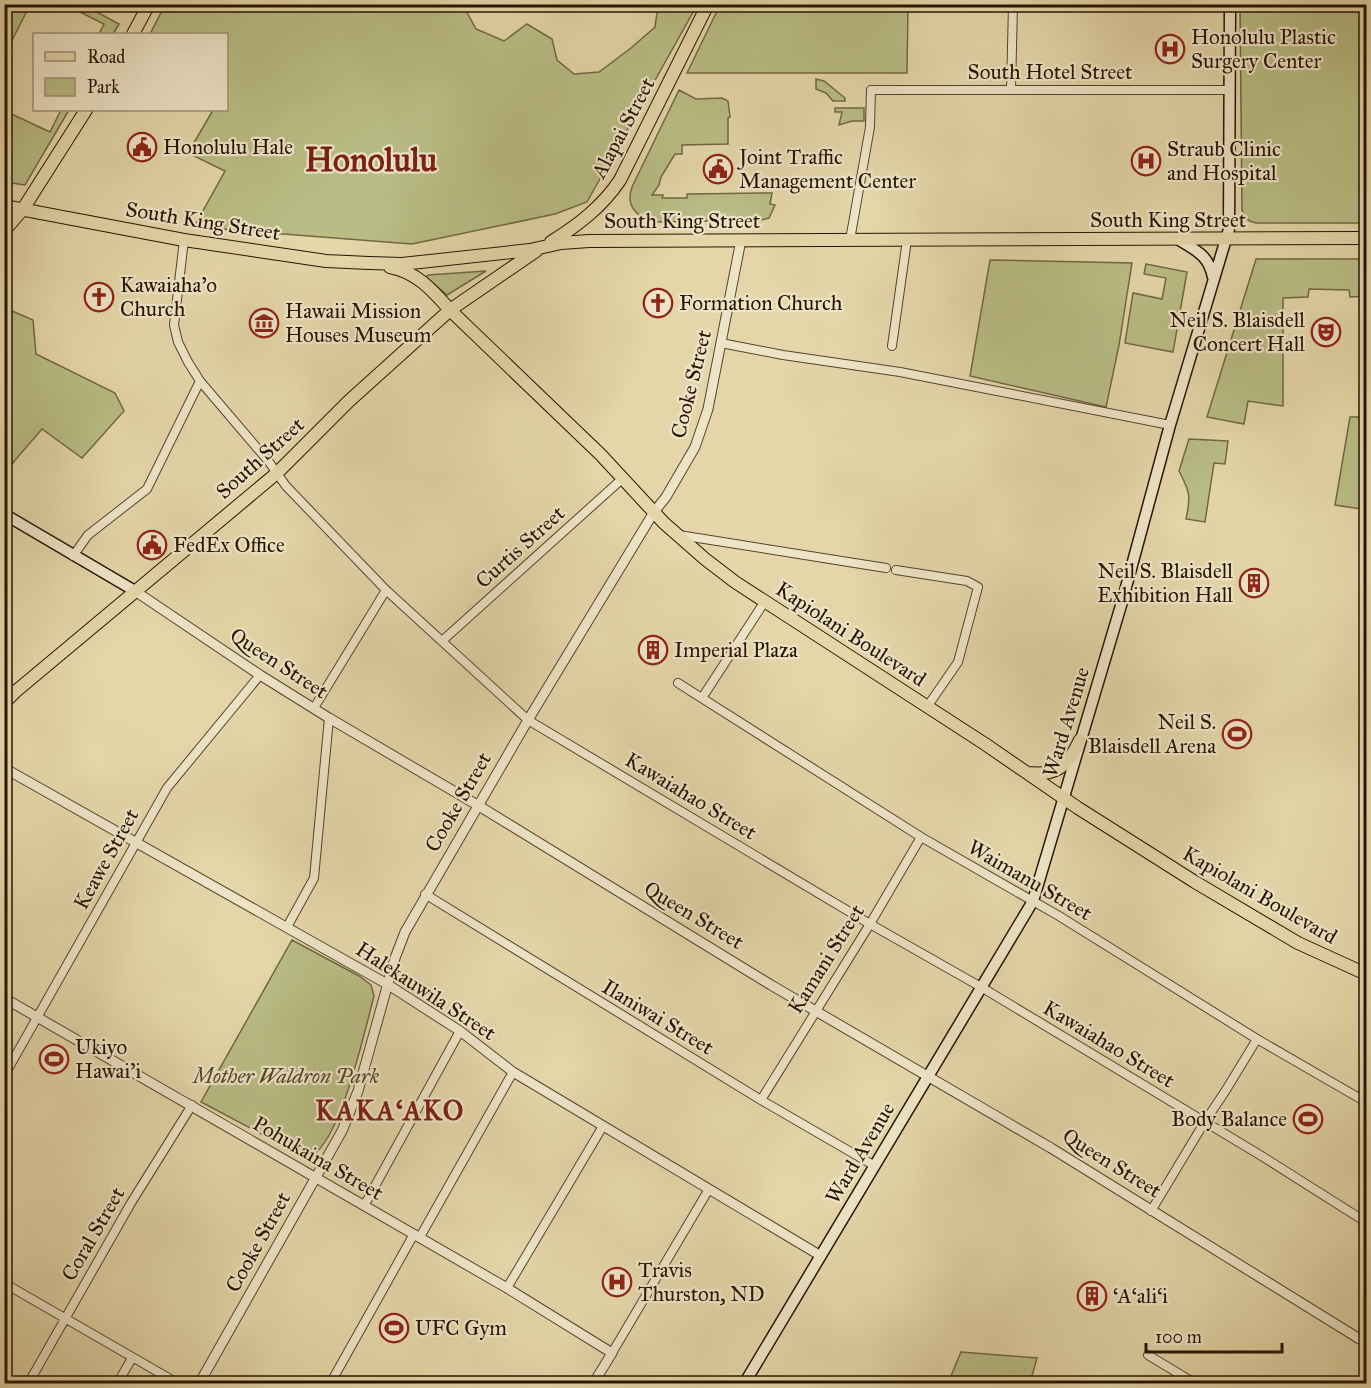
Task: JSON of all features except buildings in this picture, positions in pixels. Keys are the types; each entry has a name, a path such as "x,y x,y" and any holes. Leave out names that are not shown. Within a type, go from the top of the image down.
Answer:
{"main road":[{"path":"134,33 149,4"},
{"name":"Alapai Street","path":"544,246 582,222 603,202 620,180 708,4"},
{"name":"Ward Avenue","path":"744,1383 1033,901 1122,602 1170,425 1230,222 1230,4"},
{"path":"4,231 22,209 85,111"},
{"name":"South King Street","path":"4,206 184,240 326,261 402,264 589,241 1366,238"},
{"path":"1178,239 1205,257 1213,278"},
{"name":"South Street","path":"4,703 277,472 349,401 450,310 544,246"},
{"name":"Kapiolani Boulevard","path":"369,263 394,267 427,284 450,310 601,455 654,512 716,568 1063,799 1195,882 1298,943 1366,974"},
{"name":"Queen Street","path":"4,514 135,591"},
{"path":"1026,773 1047,774 1058,769 1069,761 1080,740"}],"street":[{"path":"1011,90 1013,4"},
{"name":"South Hotel Street","path":"850,240 870,127 871,90 1230,90"},
{"name":"Kawaiahao Street","path":"184,240 174,325 183,352 200,381 277,472 286,486 386,590 528,720 870,924 981,987 1260,1155 1366,1222"},
{"name":"Cooke Street","path":"199,1383 342,1131 358,1091 394,958 425,894 695,447 708,409 741,240"},
{"path":"892,346 907,240"},
{"path":"721,343 783,355 900,372 1170,425"},
{"path":"73,556 88,535 147,489 200,381"},
{"name":"Curtis Street","path":"442,641 622,478"},
{"path":"678,535 886,568"},
{"path":"896,570 966,581 978,587 958,662 927,707"},
{"path":"314,708 386,590"},
{"name":"Queen Street","path":"135,591 260,675 329,718 479,806 771,985 1051,1148 1366,1343"},
{"path":"702,698 765,601"},
{"name":"Keawe Street","path":"4,1076 167,788 260,675"},
{"name":"Waimanu Street","path":"678,683 921,837 1033,901 1257,1039 1366,1102"},
{"path":"4,684 15,692"},
{"path":"287,927 314,878 329,718"},
{"name":"Halekauwila Street","path":"4,768 387,984 460,1031 513,1072 821,1256"},
{"name":"Kamani Street","path":"761,1100 921,837"},
{"name":"Ilaniwai Street","path":"425,894 761,1100 874,1166"},
{"name":"Pohukaina Street","path":"4,998 507,1288 612,1353"},
{"path":"364,1206 460,1031"},
{"path":"1151,1211 1257,1039"},
{"path":"330,1383 513,1072"},
{"name":"Coral Street","path":"28,1383 131,1203 192,1105"},
{"path":"507,1288 603,1126"},
{"path":"593,1383 709,1189"},
{"path":"4,1283 179,1383"},
{"path":"1148,1355 1196,1383"},
{"path":"117,1383 132,1358"}],"green space":[{"path":"4,5 30,5 5,54"},
{"path":"66,5 84,5 119,24 114,33 100,33 104,24"},
{"path":"165,5 463,5 476,29 504,41 527,24 552,39 557,60 574,74 599,72 631,48 655,27 658,5 697,5 587,202 555,214 412,244 194,227 225,171 188,153 212,111 228,111 228,33 151,33"},
{"path":"720,5 908,5 907,73 687,73"},
{"path":"1240,5 1366,5 1366,223 1256,223 1249,221 1244,215 1242,210"},
{"path":"816,79 824,81 845,98 845,101 833,101 826,93 816,89"},
{"path":"679,90 696,99 722,98 728,101 730,117 728,118 728,144 682,145 682,154 675,154 652,195 663,195 662,198 687,198 687,194 772,193 770,204 775,205 769,218 654,222 642,217 634,210 630,200 632,187"},
{"path":"835,108 864,108 864,121 852,121 839,125 842,112 835,112"},
{"path":"5,111 50,132 60,111 68,111 25,185 5,182"},
{"path":"1256,259 1366,259 1366,296 1350,297 1349,290 1309,289 1308,297 1283,298 1283,406 1248,401 1244,424 1207,417"},
{"path":"990,260 1132,263 1106,407 970,376"},
{"path":"1146,264 1187,272 1173,352 1125,343 1133,293 1162,299 1166,278 1144,274"},
{"path":"486,271 447,295 426,277 428,275"},
{"path":"5,308 33,320 36,354 115,393 124,411 82,458 42,429 5,472"},
{"path":"1350,417 1366,417 1366,483 1361,509 1335,505"},
{"path":"1189,439 1228,441 1225,464 1214,463 1205,522 1186,519 1189,505 1188,494 1179,471"},
{"name":"Mother Waldron Park","path":"292,940 359,976 371,985 374,996 342,1107 323,1145 307,1157 201,1102"},
{"path":"961,1352 1037,1358 1030,1383 948,1383"}],"place":[{"name":"Honolulu Plastic Surgery Center","path":"1170,49"},
{"name":"Honolulu Hale","path":"142,147"},
{"name":"Straub Clinic and Hospital","path":"1146,161"},
{"name":"Joint Traffic Management Center","path":"718,169"},
{"name":"Kawaiaha'o Church","path":"99,297"},
{"name":"Formation Church","path":"658,303"},
{"name":"Hawaii Mission Houses Museum","path":"264,323"},
{"name":"Neil S. Blaisdell Concert Hall","path":"1326,332"},
{"name":"FedEx Office","path":"152,545"},
{"name":"Neil S. Blaisdell Exhibition Hall","path":"1254,583"},
{"name":"Imperial Plaza","path":"653,650"},
{"name":"Neil S. Blaisdell Arena","path":"1237,734"},
{"name":"Ukiyo Hawai'i","path":"54,1059"},
{"name":"Body Balance","path":"1308,1119"},
{"name":"Travis Thurston, ND","path":"617,1282"},
{"name":"‘A‘ali‘i","path":"1092,1296"},
{"name":"UFC Gym","path":"394,1328"}],"district":[{"name":"Honolulu","path":"371,160"},
{"name":"KAKA‘AKO","path":"390,1110"}]}
